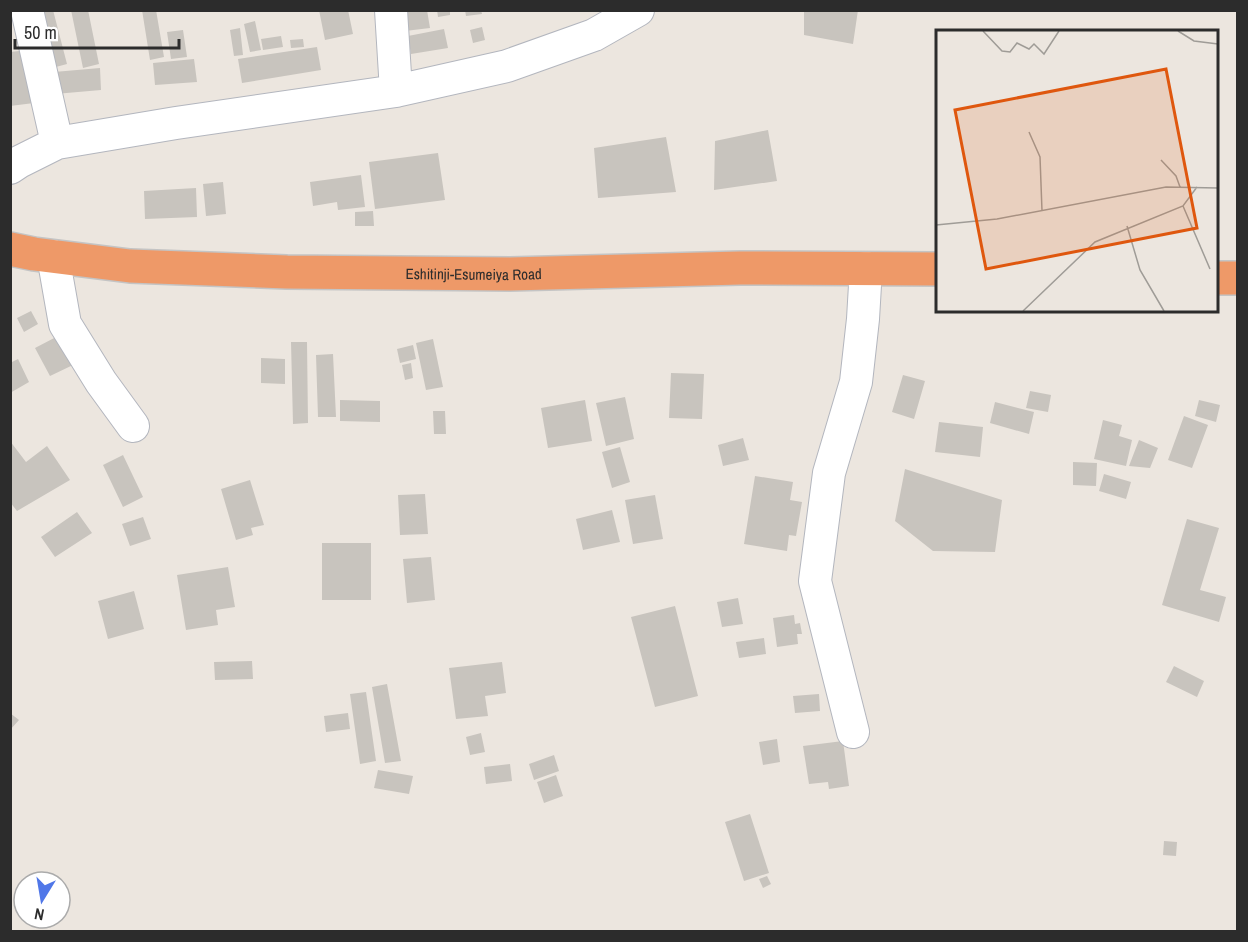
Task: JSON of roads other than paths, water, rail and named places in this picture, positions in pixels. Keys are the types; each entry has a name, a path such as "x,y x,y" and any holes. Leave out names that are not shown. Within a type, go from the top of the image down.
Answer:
{"highway":[{"name":"Eshitinji-Esumeiya Road","path":"10,249 130,266 287,272 510,274 741,268 936,269"},
{"path":"1218,278 1238,278"}],"street":[{"path":"27,10 57,143"},
{"path":"391,10 396,91"},
{"path":"10,168 57,143 396,91 507,66 594,35 638,10"},
{"path":"53,256 65,324 101,382 133,426"},
{"path":"853,732 815,581 829,473 856,382 866,268"}]}
